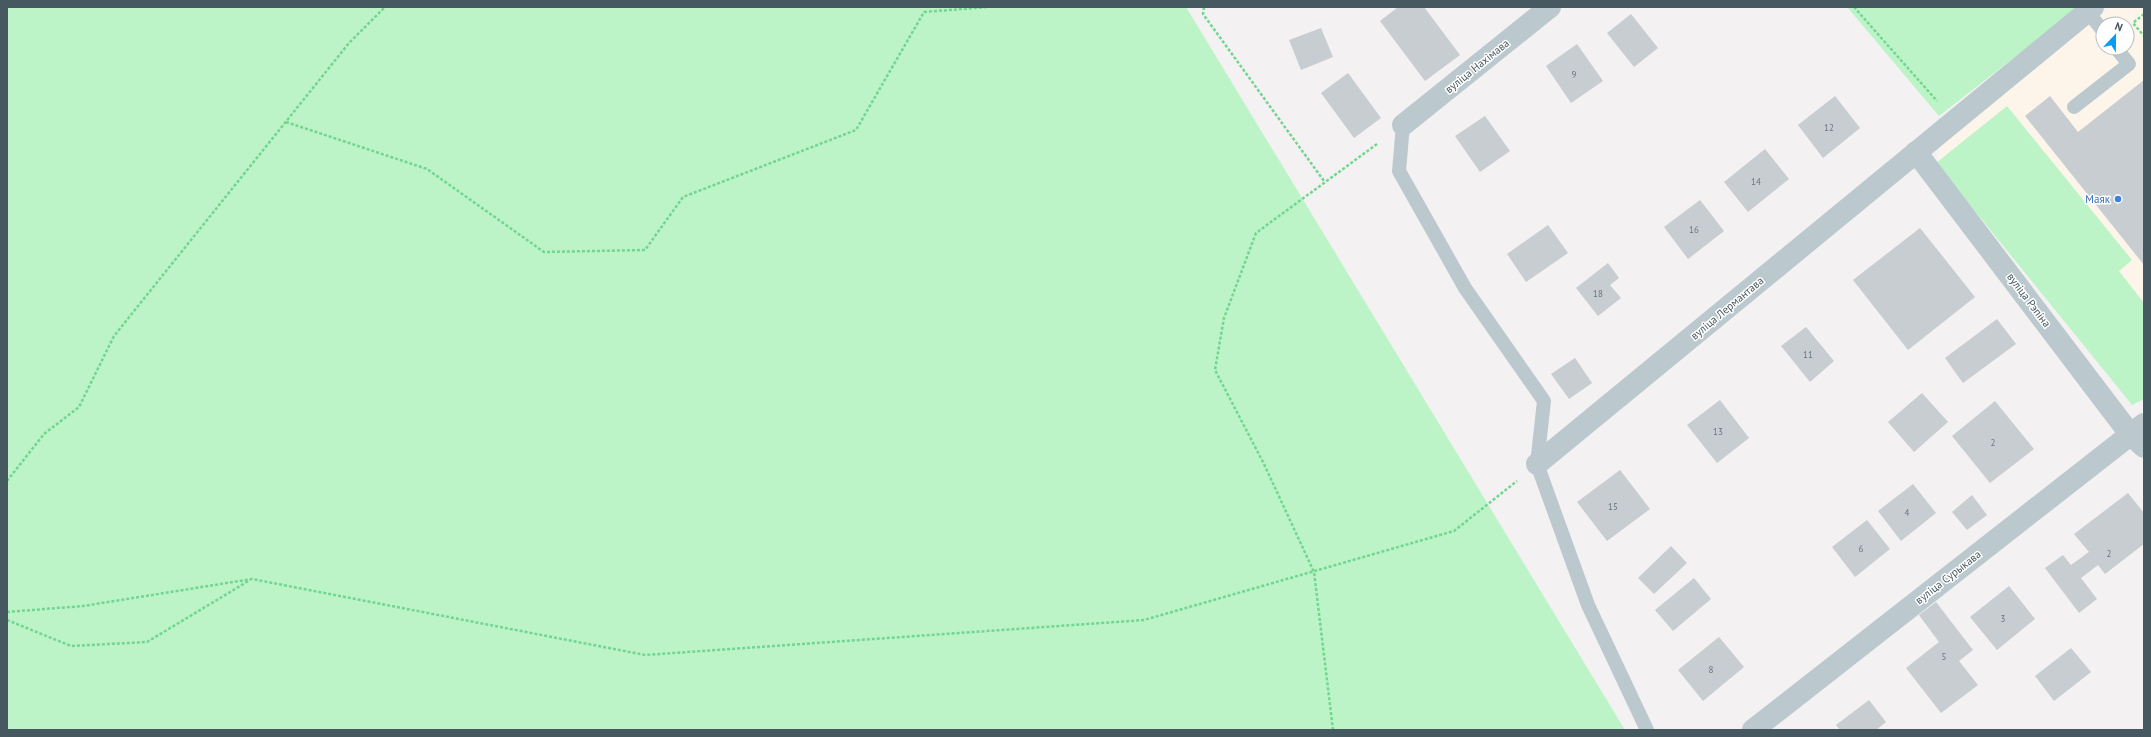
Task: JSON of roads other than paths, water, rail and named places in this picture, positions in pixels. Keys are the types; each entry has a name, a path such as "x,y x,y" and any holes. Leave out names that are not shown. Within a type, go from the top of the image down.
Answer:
{"street":[{"name":"вуліца Нахімава","path":"1404,125 1550,7"},
{"name":"вуліца Лермантава","path":"1537,464 1916,152 1955,122 2090,9"},
{"name":"вуліца Рэпіна","path":"1916,152 2139,435"},
{"name":"вуліца Сурыкава","path":"1753,730 2139,435"}],"lane":[{"path":"2074,107 2129,64 2122,56"},
{"path":"1404,125 1399,171 1465,288 1544,401 1537,464 1588,605 1647,730"}],"place":[{"name":"Маяк","path":"2118,199"}]}
